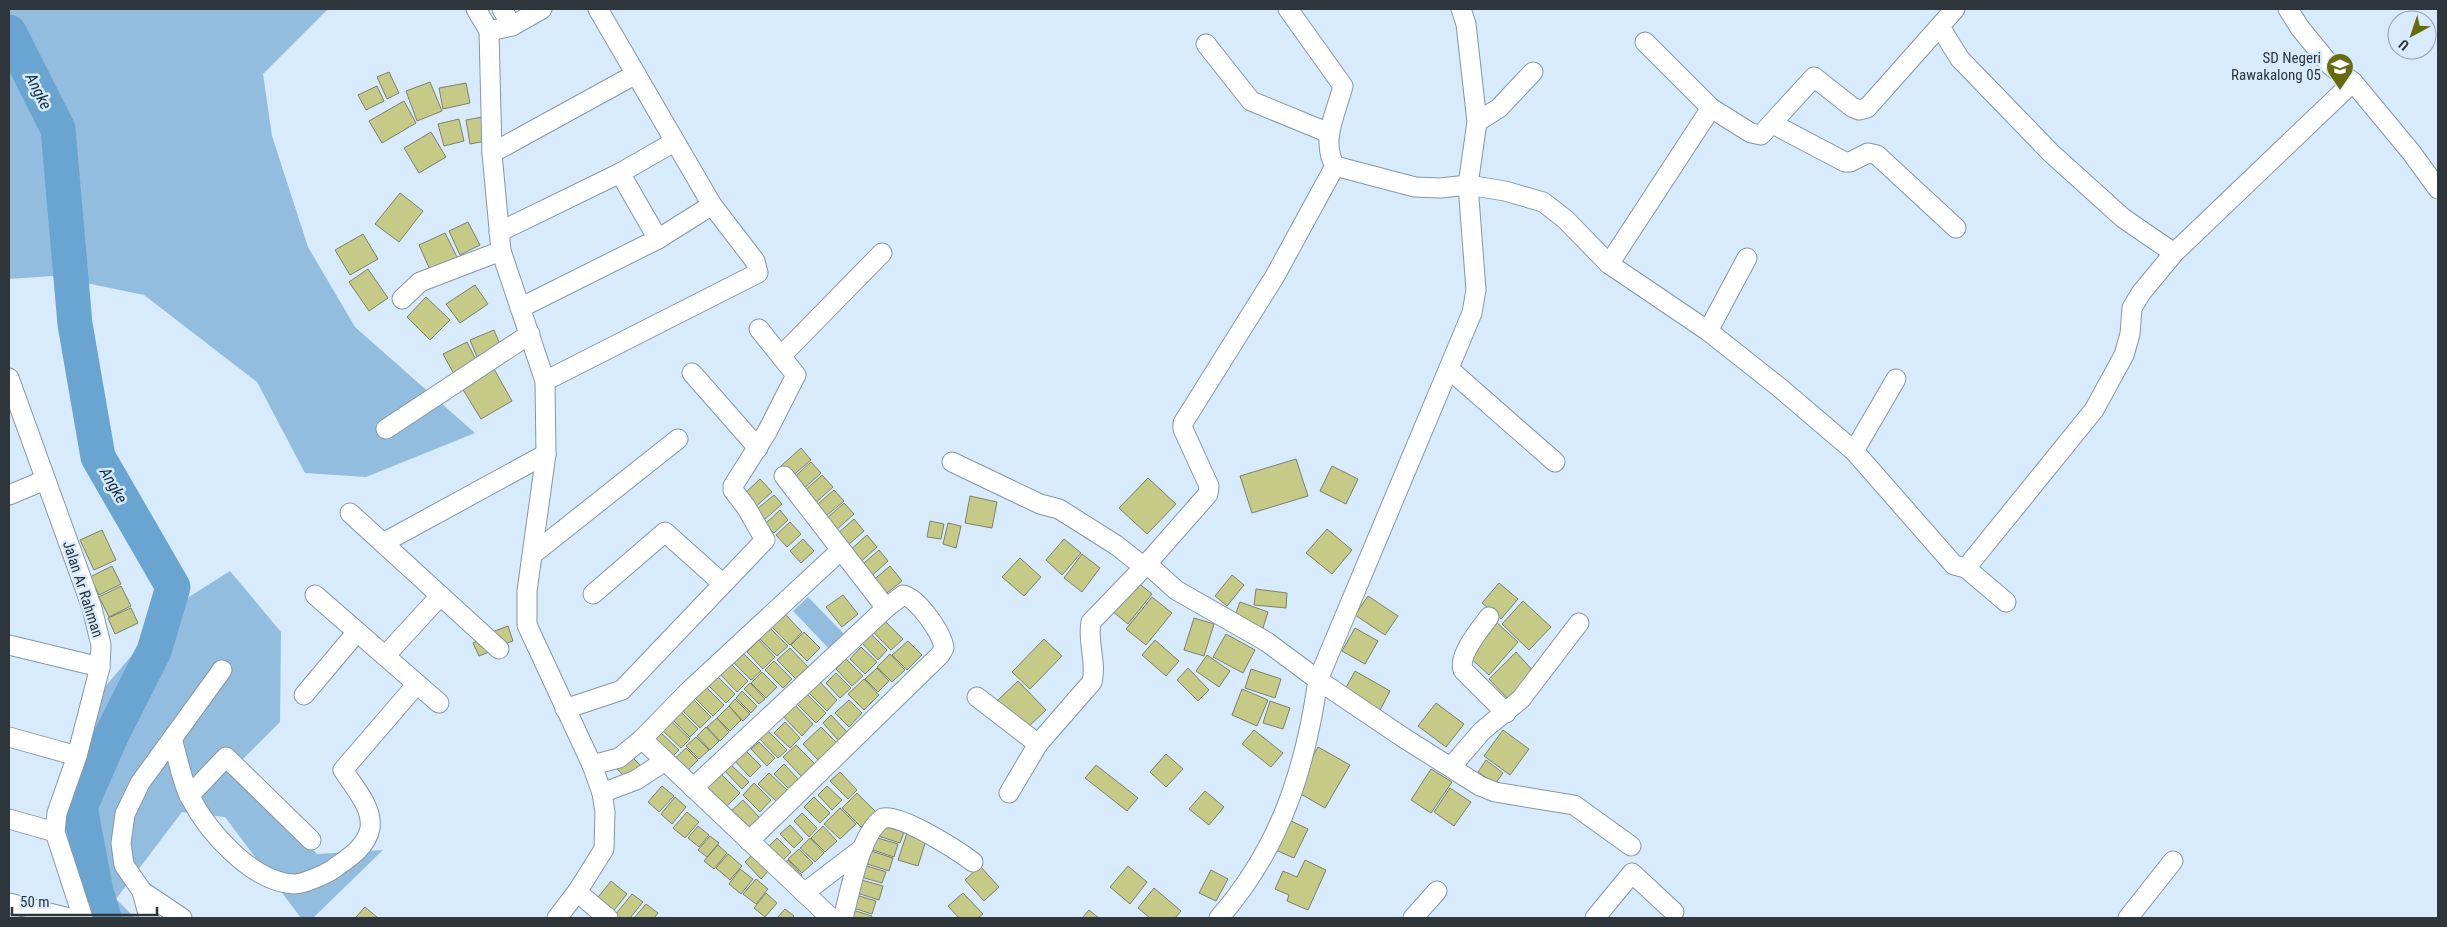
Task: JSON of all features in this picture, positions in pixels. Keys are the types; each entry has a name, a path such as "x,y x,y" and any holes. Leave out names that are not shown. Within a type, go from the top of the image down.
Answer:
{"street":[{"path":"476,9 489,31 492,153 500,241 545,381 546,454 532,554 526,611 527,625 592,765 602,793 606,827 604,849 577,892 557,918"},
{"path":"502,9 512,26"},
{"path":"489,31 512,26 542,9"},
{"path":"545,381 758,273 755,261 712,205 598,9"},
{"path":"1288,9 1342,86 1329,133 1331,158 1335,166 1415,187 1440,188 1468,185 1505,191 1543,202 1566,219 1609,264 1708,331 1779,387 1854,451 1954,565 1966,568 2006,602"},
{"path":"1227,916 1261,863 1282,821 1300,774 1312,722 1318,680 1472,312 1476,290 1468,185 1477,122 1466,24 1461,9"},
{"path":"1646,42 1711,108 1757,135 1761,135 1814,77 1852,107 1859,110 1867,108 1955,9"},
{"path":"2288,9 2300,28 2331,66 2353,82 2412,152 2438,189"},
{"path":"1940,26 1960,59 2051,153 2123,218 2174,253"},
{"path":"1206,44 1251,101 1329,133"},
{"path":"1477,122 1499,108 1533,72"},
{"path":"492,153 636,74"},
{"path":"1966,568 2094,410 2124,355 2130,334 2132,308 2141,293 2174,253 2353,82"},
{"path":"1609,264 1711,108"},
{"path":"1773,124 1845,162 1850,162 1868,153 1877,155 1956,228"},
{"path":"402,299 420,282 500,241 674,142"},
{"path":"1009,793 1038,744 1092,682 1094,674 1091,622 1146,566 1208,494 1209,486 1183,429 1185,417 1275,276 1335,166"},
{"path":"620,173 658,239"},
{"path":"520,308 658,239 712,205"},
{"path":"780,356 882,253"},
{"path":"1708,331 1747,258"},
{"path":"565,709 622,690 765,540 746,507 733,490 734,482 758,448 796,374 759,329"},
{"path":"386,429 530,334"},
{"path":"1449,369 1556,462"},
{"path":"692,373 758,448"},
{"name":"Jalan Ar Rahman","path":"9,378 92,608 101,644 100,667 77,756 57,813 55,832 83,918"},
{"path":"1854,451 1896,379"},
{"path":"532,554 678,439"},
{"path":"383,543 546,454"},
{"path":"952,462 1040,504 1059,509 1116,545 1176,590 1267,642 1318,680 1480,786 1495,792 1574,805 1631,846"},
{"path":"784,476 886,608"},
{"path":"9,494 45,480"},
{"path":"350,513 499,649"},
{"path":"593,594 665,532 722,584"},
{"path":"592,765 619,758 642,739 696,685 841,550"},
{"path":"315,595 439,703"},
{"path":"693,788 886,608 903,595 910,596 921,608 943,641 944,648 749,841"},
{"path":"386,656 440,596"},
{"path":"1489,617 1464,656 1461,664 1463,670 1506,713"},
{"path":"1451,767 1472,741 1521,699 1579,623"},
{"path":"304,695 358,632"},
{"path":"9,645 100,667"},
{"path":"149,918 142,891 124,865 121,843 125,814 140,784 222,670"},
{"path":"172,739 189,796 213,834 243,862 270,877 295,884 330,872 359,850 370,828 366,806 343,770 418,684"},
{"path":"977,697 1038,744"},
{"path":"9,737 77,756"},
{"path":"642,739 831,918"},
{"path":"189,796 226,757 311,840"},
{"path":"602,793 636,780 665,761"},
{"path":"843,918 863,848 877,822 889,816 954,849 973,862"},
{"path":"9,819 55,832"},
{"path":"804,893 863,848"},
{"path":"2128,918 2174,861"},
{"path":"1594,918 1632,873 1674,912"},
{"path":"142,891 182,918"},
{"path":"1413,918 1437,891"},
{"path":"577,892 608,918"},
{"path":"9,903 69,918"}],"shaded area":[{"path":"9,9 328,9 263,74 272,136 308,247 355,327 475,433 366,477 305,473 257,382 144,295 52,276 9,279"},
{"path":"230,571 281,632 280,722 240,762 317,854 383,850 313,918 301,918 225,817 182,812 116,899 135,918 74,918 62,884 65,814 98,695 173,607"},
{"path":"808,597 849,639 834,654 793,611"}],"building":[{"path":"389,72 399,93 387,99 377,77"},
{"path":"430,82 442,111 417,121 406,91"},
{"path":"466,83 470,103 443,109 439,88"},
{"path":"377,86 384,101 366,110 358,95"},
{"path":"404,101 416,123 382,143 369,121"},
{"path":"482,117 486,141 470,144 466,120"},
{"path":"459,119 464,141 444,146 438,124"},
{"path":"431,132 446,157 419,173 404,148"},
{"path":"400,193 423,211 399,242 375,224"},
{"path":"468,222 480,245 460,255 449,231"},
{"path":"445,233 459,261 432,274 419,245"},
{"path":"363,234 378,259 350,275 335,250"},
{"path":"368,269 388,298 369,311 349,282"},
{"path":"475,285 488,304 460,323 446,304"},
{"path":"426,297 450,320 430,340 407,317"},
{"path":"494,330 501,347 477,357 470,340"},
{"path":"467,342 477,362 454,374 443,354"},
{"path":"494,369 512,401 481,419 462,388"},
{"path":"801,448 811,460 791,477 781,466"},
{"path":"1296,459 1308,496 1252,513 1240,476"},
{"path":"811,462 821,473 800,492 790,481"},
{"path":"1332,466 1358,479 1346,504 1320,491"},
{"path":"822,475 833,487 812,506 801,494"},
{"path":"1148,478 1176,504 1147,534 1119,508"},
{"path":"760,479 772,492 753,509 742,496"},
{"path":"834,490 844,501 821,520 811,510"},
{"path":"774,495 782,504 764,520 756,510"},
{"path":"970,496 997,502 992,528 965,523"},
{"path":"844,503 854,514 835,531 825,520"},
{"path":"780,510 788,520 774,533 765,524"},
{"path":"854,519 864,531 847,546 837,534"},
{"path":"930,521 944,524 941,539 927,537"},
{"path":"790,522 801,534 787,547 776,535"},
{"path":"948,523 961,526 956,548 943,544"},
{"path":"1327,529 1352,550 1332,574 1306,553"},
{"path":"102,530 116,560 94,570 80,540"},
{"path":"867,535 877,547 857,565 847,553"},
{"path":"803,539 814,551 801,563 790,551"},
{"path":"1064,539 1081,553 1062,575 1046,560"},
{"path":"879,550 888,561 867,580 857,569"},
{"path":"1082,554 1100,568 1082,592 1064,578"},
{"path":"1020,558 1041,577 1024,596 1002,577"},
{"path":"112,566 121,584 99,595 90,577"},
{"path":"890,566 902,581 882,597 870,583"},
{"path":"1232,575 1244,585 1227,606 1215,596"},
{"path":"1136,581 1152,594 1128,624 1112,611"},
{"path":"1499,583 1518,599 1501,619 1482,603"},
{"path":"121,586 131,606 109,617 99,597"},
{"path":"1256,589 1287,593 1286,608 1254,605"},
{"path":"843,595 858,614 842,627 826,607"},
{"path":"1368,596 1398,616 1385,635 1355,615"},
{"path":"1152,597 1172,613 1146,645 1126,629"},
{"path":"1523,601 1551,627 1529,650 1502,624"},
{"path":"1240,602 1268,612 1263,628 1234,618"},
{"path":"131,608 138,623 115,634 108,618"},
{"path":"784,613 802,632 790,645 771,626"},
{"path":"881,617 903,639 891,650 869,628"},
{"path":"1194,618 1214,624 1204,656 1184,650"},
{"path":"1496,622 1518,642 1489,675 1467,655"},
{"path":"508,626 513,641 498,646 492,632"},
{"path":"770,628 788,646 777,656 760,639"},
{"path":"1355,628 1378,641 1365,664 1342,651"},
{"path":"804,632 820,648 807,661 791,645"},
{"path":"871,634 887,650 878,660 862,643"},
{"path":"1226,634 1255,650 1243,673 1213,657"},
{"path":"483,638 489,652 479,656 473,643"},
{"path":"1044,639 1062,656 1030,689 1012,672"},
{"path":"759,640 775,657 763,669 747,652"},
{"path":"1155,640 1179,661 1166,676 1142,655"},
{"path":"908,641 922,655 907,670 892,655"},
{"path":"861,647 877,662 865,674 850,659"},
{"path":"790,648 808,667 796,679 777,660"},
{"path":"1516,652 1535,673 1508,699 1489,679"},
{"path":"744,654 761,671 751,680 734,663"},
{"path":"890,654 905,670 892,682 877,667"},
{"path":"1207,655 1230,671 1219,687 1196,671"},
{"path":"846,659 863,676 852,686 836,669"},
{"path":"774,661 792,679 783,688 765,670"},
{"path":"729,662 748,681 737,692 718,672"},
{"path":"877,668 889,681 878,692 865,679"},
{"path":"1188,668 1209,690 1198,701 1177,680"},
{"path":"1251,669 1281,679 1275,698 1245,688"},
{"path":"1355,671 1390,691 1378,714 1342,695"},
{"path":"762,672 777,687 766,698 751,683"},
{"path":"836,673 851,688 840,698 826,683"},
{"path":"717,676 735,694 726,703 708,685"},
{"path":"864,679 879,695 864,710 848,694"},
{"path":"818,680 837,700 827,711 807,691"},
{"path":"1018,681 1046,710 1025,730 997,701"},
{"path":"750,683 765,699 759,704 744,689"},
{"path":"705,686 724,705 713,716 694,697"},
{"path":"1242,689 1268,700 1257,726 1232,715"},
{"path":"742,691 757,706 751,713 736,698"},
{"path":"806,693 826,713 816,723 796,703"},
{"path":"692,698 711,717 700,728 681,709"},
{"path":"735,699 750,714 743,721 729,706"},
{"path":"849,700 862,713 849,727 835,713"},
{"path":"1270,701 1290,708 1283,729 1263,723"},
{"path":"792,702 813,724 802,736 781,714"},
{"path":"1436,703 1464,724 1446,747 1418,726"},
{"path":"729,706 741,720 730,731 717,718"},
{"path":"678,709 698,729 690,737 670,717"},
{"path":"831,715 847,732 838,740 823,723"},
{"path":"717,718 729,732 720,741 707,727"},
{"path":"670,720 690,739 681,748 661,729"},
{"path":"785,722 800,738 790,748 774,733"},
{"path":"706,727 719,741 710,750 697,736"},
{"path":"821,727 837,743 819,761 803,744"},
{"path":"766,729 787,750 778,758 758,737"},
{"path":"658,730 679,750 667,762 646,742"},
{"path":"1254,730 1283,753 1271,767 1242,744"},
{"path":"1503,730 1529,749 1510,775 1484,756"},
{"path":"696,737 709,750 699,759 686,746"},
{"path":"759,742 775,758 767,766 751,749"},
{"path":"796,745 815,764 802,777 783,757"},
{"path":"1318,747 1350,765 1325,808 1294,790"},
{"path":"686,748 698,760 682,776 669,764"},
{"path":"743,748 761,766 750,777 732,758"},
{"path":"627,752 642,767 629,781 614,766"},
{"path":"1166,754 1183,769 1166,787 1150,772"},
{"path":"1486,760 1503,773 1495,784 1478,772"},
{"path":"729,763 749,782 742,789 723,769"},
{"path":"784,764 799,780 790,790 774,774"},
{"path":"1096,765 1138,798 1127,811 1085,778"},
{"path":"1431,769 1452,782 1431,813 1411,800"},
{"path":"840,772 857,790 848,799 830,781"},
{"path":"720,773 740,793 722,811 702,791"},
{"path":"769,773 787,790 776,801 758,784"},
{"path":"754,783 771,800 760,812 743,795"},
{"path":"662,786 674,796 659,812 648,802"},
{"path":"827,786 842,800 832,810 818,795"},
{"path":"1450,788 1471,802 1454,826 1434,812"},
{"path":"1205,791 1224,807 1209,825 1189,809"},
{"path":"857,793 876,812 861,827 842,808"},
{"path":"675,797 686,807 672,824 661,814"},
{"path":"814,797 830,813 820,823 804,807"},
{"path":"743,800 761,819 748,832 729,813"},
{"path":"840,808 856,824 840,839 824,824"},
{"path":"687,812 699,822 685,838 673,828"},
{"path":"802,813 817,828 809,837 794,821"},
{"path":"1287,819 1308,829 1294,858 1273,849"},
{"path":"879,824 904,832 900,843 875,835"},
{"path":"790,825 803,839 794,848 780,834"},
{"path":"698,826 709,835 699,847 688,838"},
{"path":"823,826 837,841 825,852 811,838"},
{"path":"907,833 926,840 918,866 898,860"},
{"path":"710,836 719,843 707,857 698,850"},
{"path":"874,837 898,844 894,857 870,849"},
{"path":"777,838 791,852 781,862 767,848"},
{"path":"810,838 824,853 815,862 800,848"},
{"path":"718,845 727,853 714,869 704,861"},
{"path":"799,849 813,863 802,873 788,859"},
{"path":"868,850 893,858 889,871 864,863"},
{"path":"728,854 742,866 730,880 716,868"},
{"path":"753,854 769,870 761,879 745,862"},
{"path":"788,860 802,875 794,883 779,868"},
{"path":"1305,860 1326,870 1308,910 1287,901 1289,895 1275,889 1283,871 1297,877"},
{"path":"864,865 886,872 882,883 861,877"},
{"path":"980,866 999,887 984,901 965,880"},
{"path":"1128,866 1147,882 1130,904 1110,887"},
{"path":"740,869 753,879 741,894 729,884"},
{"path":"1211,870 1228,879 1216,901 1199,893"},
{"path":"756,879 768,889 756,904 743,894"},
{"path":"858,879 883,886 879,900 854,892"},
{"path":"611,881 627,894 611,914 595,901"},
{"path":"1154,888 1181,911 1175,918 1150,918 1138,908"},
{"path":"766,893 777,903 765,917 754,908"},
{"path":"963,893 983,914 978,918 959,918 948,906"},
{"path":"632,894 643,902 630,918 619,918 615,915"},
{"path":"853,894 876,901 872,914 850,907"},
{"path":"646,904 658,913 654,918 634,918"},
{"path":"365,907 378,918 355,918"},
{"path":"785,909 794,916 792,918 777,918"},
{"path":"849,909 872,916 871,918 846,918"},
{"path":"1089,910 1099,918 1082,918"}],"waterway":[{"name":"Angke","path":"9,32 58,129 75,324 98,457 173,587 154,651 112,734 80,807 96,892 104,918"}],"place":[{"name":"SD Negeri Rawakalong 05","path":"2340,91"}]}
